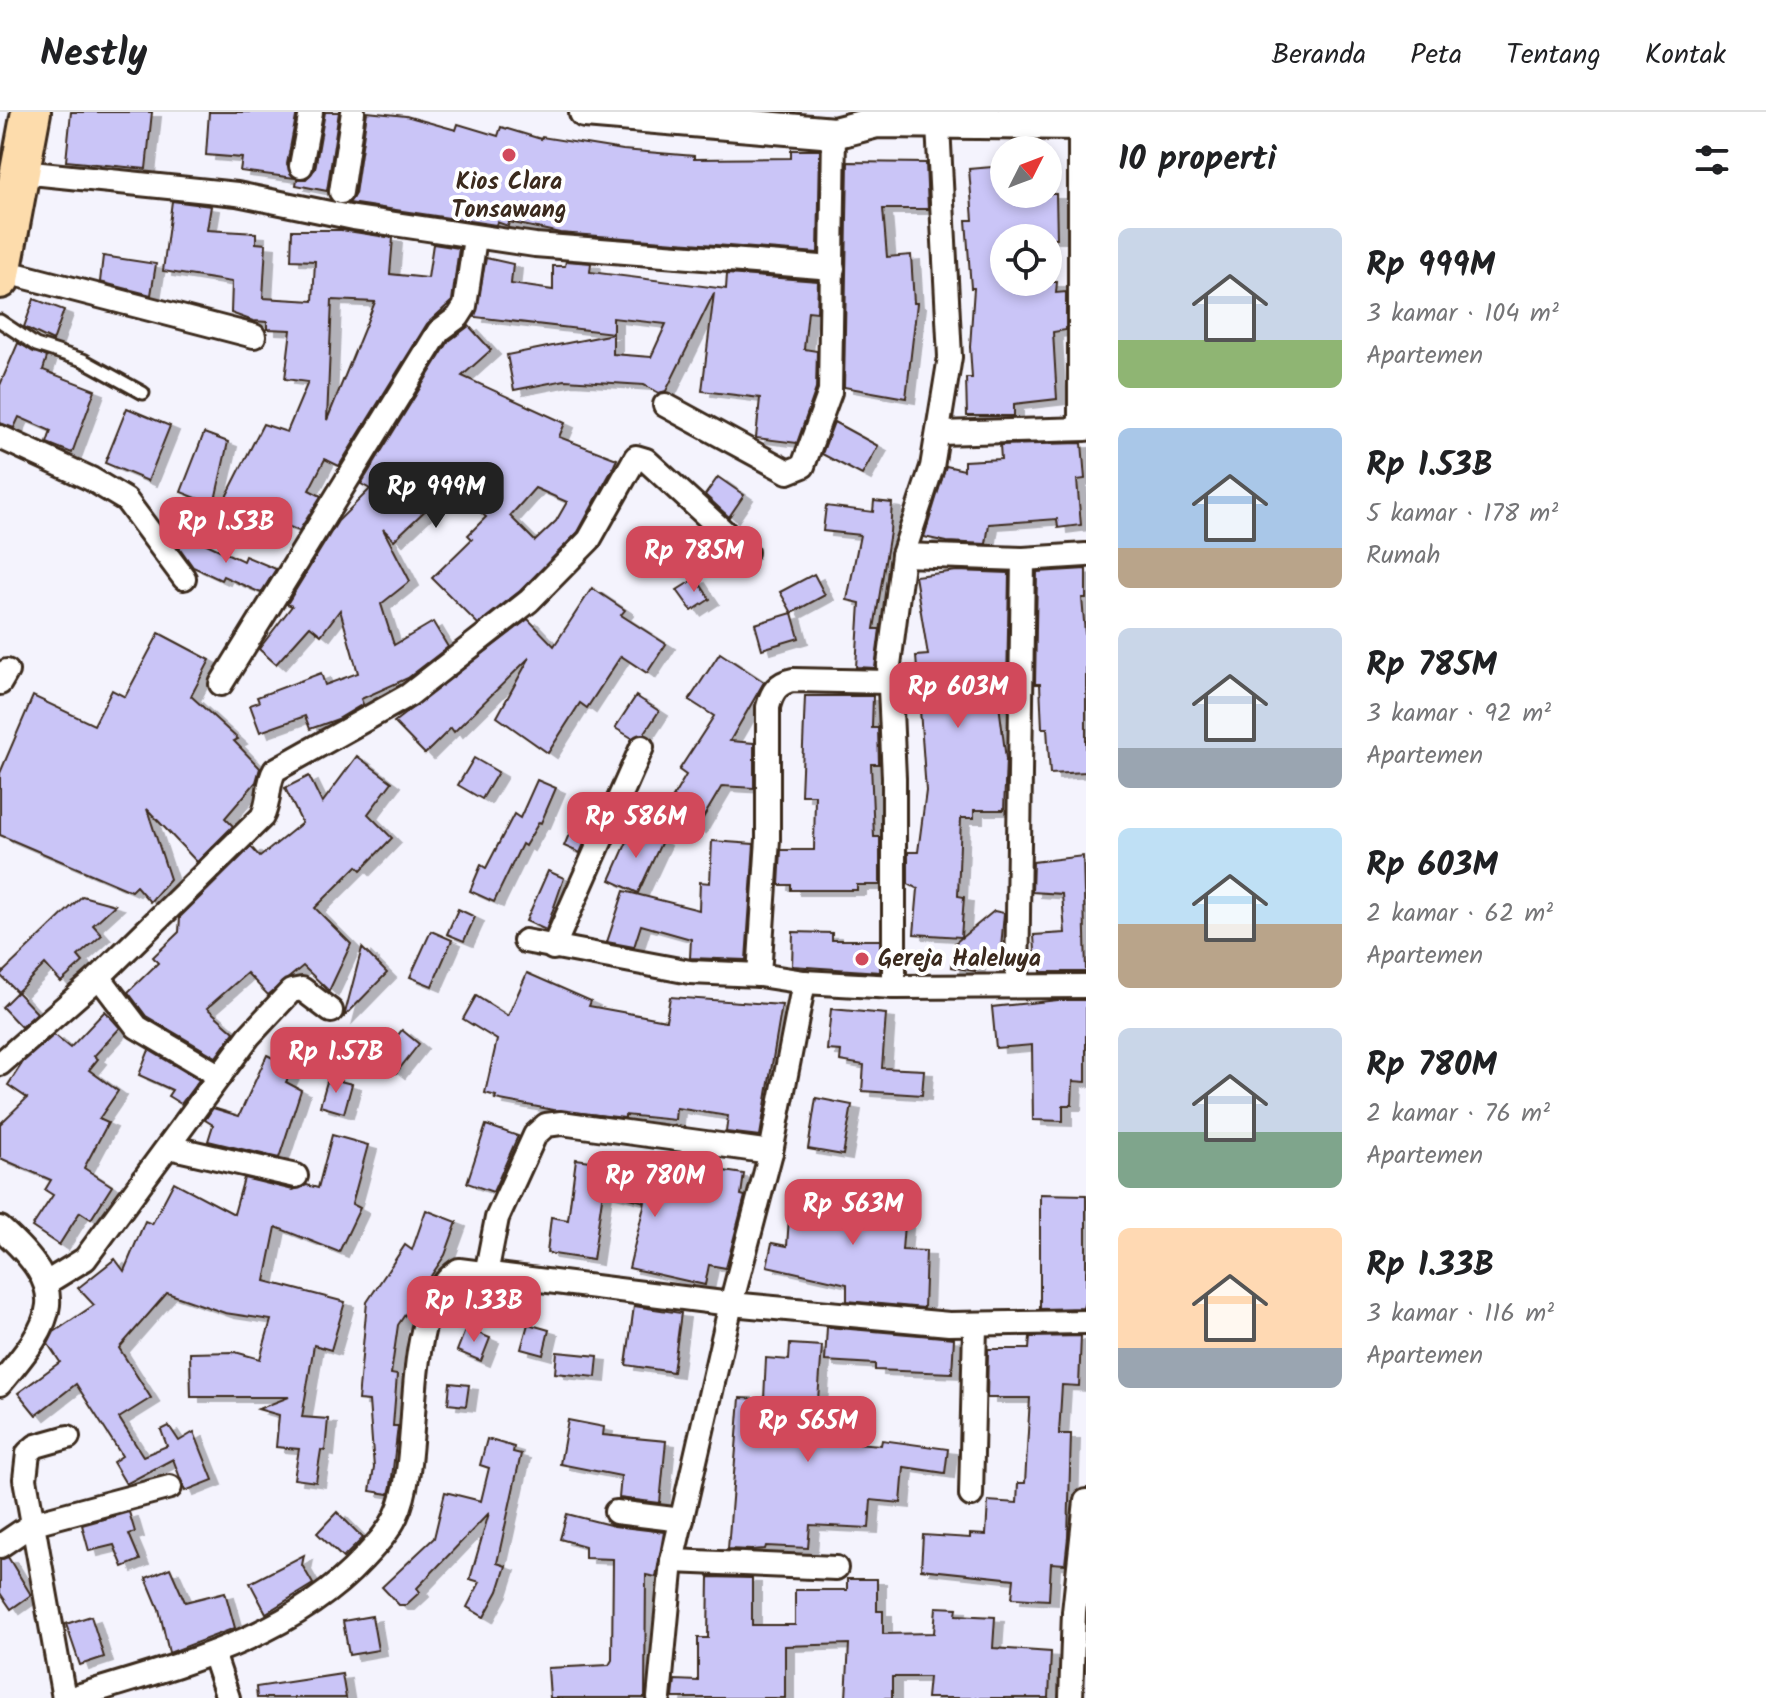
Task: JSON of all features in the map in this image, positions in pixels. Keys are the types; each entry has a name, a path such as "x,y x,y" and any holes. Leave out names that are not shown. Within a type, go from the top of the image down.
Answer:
{"highway":[{"path":"1,275 31,112"}],"street":[{"path":"301,166 311,112"},
{"path":"341,192 353,112"},
{"path":"585,112 834,133 876,117 938,125 1083,120 1083,429 939,433"},
{"path":"894,987 894,778 889,682 903,555 939,433 950,357 938,125"},
{"path":"665,405 788,472 803,466 830,392 834,133"},
{"path":"22,172 237,194 475,238 616,254 833,268"},
{"path":"221,684 439,331 461,313 475,238"},
{"path":"1,275 254,336"},
{"path":"0,437 91,479 126,500 184,578"},
{"path":"0,1064 99,977 262,817 270,798 270,779 275,770 409,695 539,592 589,540 636,457 646,460 746,552"},
{"path":"903,555 1023,559 1086,555"},
{"path":"1017,986 1023,559"},
{"path":"759,975 768,839 768,707 772,693 783,682 793,680 889,682"},
{"path":"553,948 642,747"},
{"path":"525,941 690,972 759,975 804,982 894,987 1086,986"},
{"path":"99,977 137,1027 220,1076"},
{"path":"659,1698 672,1561 731,1304 771,1152 804,982"},
{"path":"46,1283 85,1259 220,1076 291,991 302,989 331,1011"},
{"path":"486,1274 497,1218 535,1135 546,1125 561,1123 771,1152"},
{"path":"169,1147 296,1176"},
{"path":"0,1228 38,1265 46,1283 50,1311 44,1327 0,1384"},
{"path":"71,1698 213,1653 311,1606 341,1582 384,1536 405,1493 420,1349 437,1293 448,1277 459,1270 731,1304 975,1326 1086,1322"},
{"path":"971,1495 975,1326"},
{"path":"64,1698 25,1479 28,1453 36,1446 68,1437"},
{"path":"0,1546 34,1523 170,1487"},
{"path":"1071,1698 1074,1612 1086,1501"},
{"path":"616,1512 682,1520"},
{"path":"672,1561 836,1568"},
{"path":"213,1653 228,1698"}],"lane":[{"path":"0,321 36,345 83,360 143,393"}],"building":[{"path":"71,112 152,112 146,169 66,161"},
{"path":"209,112 297,112 287,164 295,178 240,171 242,158 206,155"},
{"path":"325,112 339,112 327,191 296,185 297,179 306,179 315,169"},
{"path":"367,112 406,116 456,130 458,124 498,136 501,127 541,139 694,156 694,159 791,158 791,150 820,150 818,253 560,233 509,222 508,226 497,222 496,225 349,203 355,194"},
{"path":"848,162 926,163 928,209 883,209 887,257 911,255 914,303 917,303 906,398 844,387"},
{"path":"990,167 990,208 1056,208 1057,224 990,224 990,296 1062,296 1062,292 1066,292 1066,330 1053,332 1057,399 1014,404 1014,416 967,416 966,378 972,378 970,347 974,288 971,288 966,220 973,220 969,169"},
{"path":"172,201 211,206 207,230 256,233 256,243 266,244 263,298 313,301 315,261 291,260 292,230 341,230 393,238 390,274 428,278 433,244 459,248 452,301 427,324 339,466 325,459 309,490 321,496 299,531 225,499 263,424 287,432 308,382 285,379 291,330 267,329 267,322 253,321 231,313 232,282 163,271","holes":["332,300 375,302 327,420"]},
{"path":"103,256 156,264 151,295 100,282"},
{"path":"486,258 513,264 511,284 553,290 553,266 565,266 566,261 591,263 590,272 726,289 727,274 818,281 817,312 808,311 804,349 817,351 816,389 797,443 756,438 760,398 702,391 714,293 666,391 659,393 644,385 565,380 514,390 507,355 613,334 613,354 651,357 666,324 613,318 613,333 475,317"},
{"path":"34,299 64,310 53,341 24,327"},
{"path":"469,326 491,350 462,376 565,423 559,437 617,459 613,468 578,532 520,591 478,624 432,578 472,539 468,535 486,517 451,486 394,540 383,529 410,581 381,604 394,645 433,622 448,647 408,678 361,699 363,704 338,719 310,729 305,716 260,732 250,705 259,702 257,697 321,673 325,685 358,673 340,610 321,635 310,626 276,664 259,649 292,606 287,604 338,521 370,489 361,484 449,341","holes":["535,488 567,502 556,521 535,541 510,516"]},
{"path":"18,343 47,357 43,370 95,390 72,453 47,443 51,431 19,417 14,428 0,423 0,385"},
{"path":"127,408 170,426 148,481 105,463"},
{"path":"834,422 878,446 862,475 822,454"},
{"path":"204,433 228,442 214,505 181,492"},
{"path":"1082,443 1085,479 1077,480 1081,525 1058,528 1057,519 989,524 986,544 924,537 946,466 964,470 964,461 1001,459 1000,445"},
{"path":"718,477 744,495 729,517 705,495"},
{"path":"874,501 892,503 874,629 880,629 875,668 856,667 860,603 847,600 860,535 823,531 826,506 873,512"},
{"path":"185,534 243,561 245,556 276,569 261,593 223,576 221,580 193,567 179,547"},
{"path":"1086,569 1086,598 1082,598 1086,645 1086,772 1050,774 1047,728 1042,728 1040,684 1035,684 1037,572"},
{"path":"957,571 1009,573 1007,688 997,689 1006,759 1004,810 974,810 974,818 961,818 958,896 964,897 961,937 914,934 918,889 908,884 908,852 918,852 926,791 916,656 928,655 915,576"},
{"path":"814,574 825,595 792,613 780,592"},
{"path":"696,578 710,599 692,611 677,590"},
{"path":"592,588 625,610 621,615 666,644 647,673 621,656 587,708 580,703 548,753 497,717 530,657 454,732 451,728 425,754 394,722 528,619 554,646"},
{"path":"792,613 799,638 762,649 755,624"},
{"path":"159,633 210,660 191,696 238,739 234,741 260,768 256,782 225,818 233,826 197,862 147,809 170,879 150,902 136,886 131,891 0,835 0,773 33,696 94,725 112,690 125,697"},
{"path":"720,653 764,682 730,741 754,743 754,788 722,786 697,828 666,809 686,775 679,770 714,716 689,700"},
{"path":"636,696 659,711 644,734 632,738 615,728"},
{"path":"805,696 873,696 872,728 878,728 879,764 871,764 874,837 880,837 880,885 857,885 857,890 791,890 791,885 779,885 781,850 814,850 815,795 801,795"},
{"path":"357,756 392,782 368,814 392,838 361,870 357,866 315,908 351,944 329,991 303,966 268,995 247,973 207,1008 234,1032 216,1057 146,1016 128,992 158,963 153,957 179,932 180,917 251,847 260,857 302,823 285,788 309,776 322,803"},
{"path":"474,758 498,772 482,799 458,785"},
{"path":"537,780 556,788 541,823 525,846 522,844 494,902 470,891 481,865 486,868 514,814 520,818"},
{"path":"575,820 591,828 580,853 564,846"},
{"path":"633,828 662,841 638,893 610,880"},
{"path":"712,841 754,844 746,960 690,958 691,939 641,925 634,947 607,942 624,891 699,910 700,882 710,883"},
{"path":"1083,856 1086,972 1041,972 1041,967 1036,967 1034,935 1065,933 1062,894 1032,892 1033,862"},
{"path":"548,871 564,878 546,930 526,921"},
{"path":"82,896 115,905 93,925 102,935 78,956 83,962 61,982 45,964 17,992 0,975"},
{"path":"458,909 475,917 464,941 447,934"},
{"path":"994,911 1004,913 1000,960 978,956 975,971 951,967 955,943"},
{"path":"431,931 452,940 432,986 410,977"},
{"path":"793,932 832,933 832,940 880,940 880,972 792,966"},
{"path":"362,948 387,973 344,1017"},
{"path":"527,973 591,1001 589,1006 666,1020 670,997 782,1005 760,1136 726,1132 728,1116 676,1108 675,1120 625,1115 625,1118 554,1110 495,1099 496,1096 485,1093 497,1040 463,1019 476,996 508,1016"},
{"path":"17,992 37,1013 21,1027 2,1007"},
{"path":"1086,1000 1086,1082 1073,1081 1072,1105 1063,1105 1063,1121 1033,1120 1032,1045 996,1048 992,1007"},
{"path":"831,1009 886,1014 882,1068 924,1070 922,1095 862,1091 864,1065 840,1061 841,1051 827,1050"},
{"path":"105,1011 120,1028 94,1056 98,1059 89,1070 118,1091 99,1119 108,1123 84,1168 112,1186 91,1219 80,1212 59,1245 32,1227 53,1195 45,1190 51,1180 0,1158 0,1124 27,1098 8,1085 23,1062 54,1035 70,1048"},
{"path":"402,1030 419,1044 396,1073 379,1059"},
{"path":"149,1050 199,1080 181,1104 168,1096 172,1090 139,1075"},
{"path":"267,1055 293,1068 286,1082 301,1090 279,1158 208,1141 213,1125 205,1120 213,1108 239,1116"},
{"path":"328,1078 352,1084 344,1113 320,1106"},
{"path":"816,1098 852,1105 843,1155 808,1149"},
{"path":"486,1125 518,1136 493,1192 467,1183"},
{"path":"332,1135 368,1145 352,1204 360,1208 339,1252 276,1227 265,1281 345,1302 331,1350 314,1345 302,1417 328,1419 325,1451 321,1450 316,1482 294,1479 299,1449 276,1447 279,1415 258,1409 289,1397 191,1397 190,1353 235,1352 260,1359 271,1320 225,1313 167,1293 119,1348 151,1398 119,1418 143,1456 167,1446 161,1430 169,1426 179,1441 194,1432 213,1480 185,1491 173,1459 126,1484 113,1462 122,1456 76,1384 36,1415 18,1393 60,1362 48,1344 54,1332 94,1305 78,1288 115,1259 124,1271 145,1221 152,1224 174,1182 234,1214 244,1178 293,1190 307,1185 318,1188"},
{"path":"576,1159 620,1165 621,1160 658,1169 656,1178 714,1189 717,1170 744,1174 741,1195 745,1196 726,1268 709,1265 705,1285 629,1268 645,1202 603,1191 593,1260 547,1253 551,1217 568,1220"},
{"path":"807,1183 877,1193 876,1203 885,1204 884,1210 905,1212 902,1250 926,1251 924,1308 847,1301 847,1284 767,1266 772,1243 787,1246 790,1204 805,1205"},
{"path":"1040,1194 1086,1195 1086,1299 1083,1308 1040,1309"},
{"path":"426,1210 457,1222 445,1255 398,1325 391,1374 397,1375 393,1426 398,1426 391,1486 389,1494 370,1491 374,1468 369,1401 358,1400 367,1302 405,1245 412,1250"},
{"path":"634,1306 681,1313 673,1372 626,1365"},
{"path":"528,1324 549,1330 543,1355 521,1349"},
{"path":"827,1327 954,1338 952,1373 875,1370 875,1364 825,1361"},
{"path":"466,1328 490,1338 481,1361 457,1351"},
{"path":"1081,1336 1079,1386 1062,1385 1059,1434 1071,1434 1068,1537 1065,1564 1051,1563 1049,1600 1012,1598 1014,1579 921,1569 923,1535 970,1538 970,1534 986,1535 988,1501 1017,1503 1018,1483 1025,1483 1030,1398 987,1398 988,1349 1029,1349 1030,1337"},
{"path":"790,1344 822,1346 815,1440 881,1445 882,1440 948,1449 945,1473 904,1467 901,1503 871,1500 869,1528 810,1525 808,1548 766,1546 765,1549 728,1549 740,1398 764,1399 766,1358 789,1360"},
{"path":"557,1352 598,1356 596,1377 555,1373"},
{"path":"450,1383 469,1385 466,1406 448,1404"},
{"path":"568,1420 604,1427 603,1435 666,1441 660,1503 619,1498 621,1476 560,1464"},
{"path":"487,1439 514,1447 513,1452 521,1454 497,1563 506,1566 498,1591 484,1617 467,1607 480,1582 470,1579 489,1513 417,1588 420,1592 406,1605 399,1605 382,1587 434,1538 445,1492 481,1501 489,1468 480,1465"},
{"path":"129,1512 135,1532 129,1534 140,1560 123,1567 114,1545 89,1551 82,1525"},
{"path":"337,1512 363,1538 343,1558 317,1533"},
{"path":"567,1514 614,1526 664,1532 656,1577 646,1575 645,1698 550,1698 548,1668 609,1665 612,1660 613,1559 585,1558 585,1546 560,1539"},
{"path":"304,1555 302,1565 313,1584 266,1613 250,1583"},
{"path":"8,1557 31,1595 11,1609 0,1593 0,1560"},
{"path":"170,1568 185,1602 225,1592 235,1628 169,1653 159,1609 146,1578"},
{"path":"709,1577 752,1578 752,1625 795,1625 795,1590 847,1590 847,1579 877,1579 877,1611 883,1611 883,1634 934,1633 936,1607 957,1608 956,1615 995,1617 993,1648 1051,1652 1049,1698 927,1698 929,1677 892,1677 892,1698 846,1698 849,1644 785,1646 785,1698 673,1698 675,1680 698,1681 698,1638 708,1638"},
{"path":"91,1616 104,1657 80,1665 66,1624"},
{"path":"372,1616 378,1650 349,1655 343,1621"},
{"path":"342,1674 346,1698 257,1698 256,1687"}],"place":[{"name":"Kios Clara Tonsawang","path":"509,155"},
{"name":"Gereja Haleluya","path":"862,959"}]}
